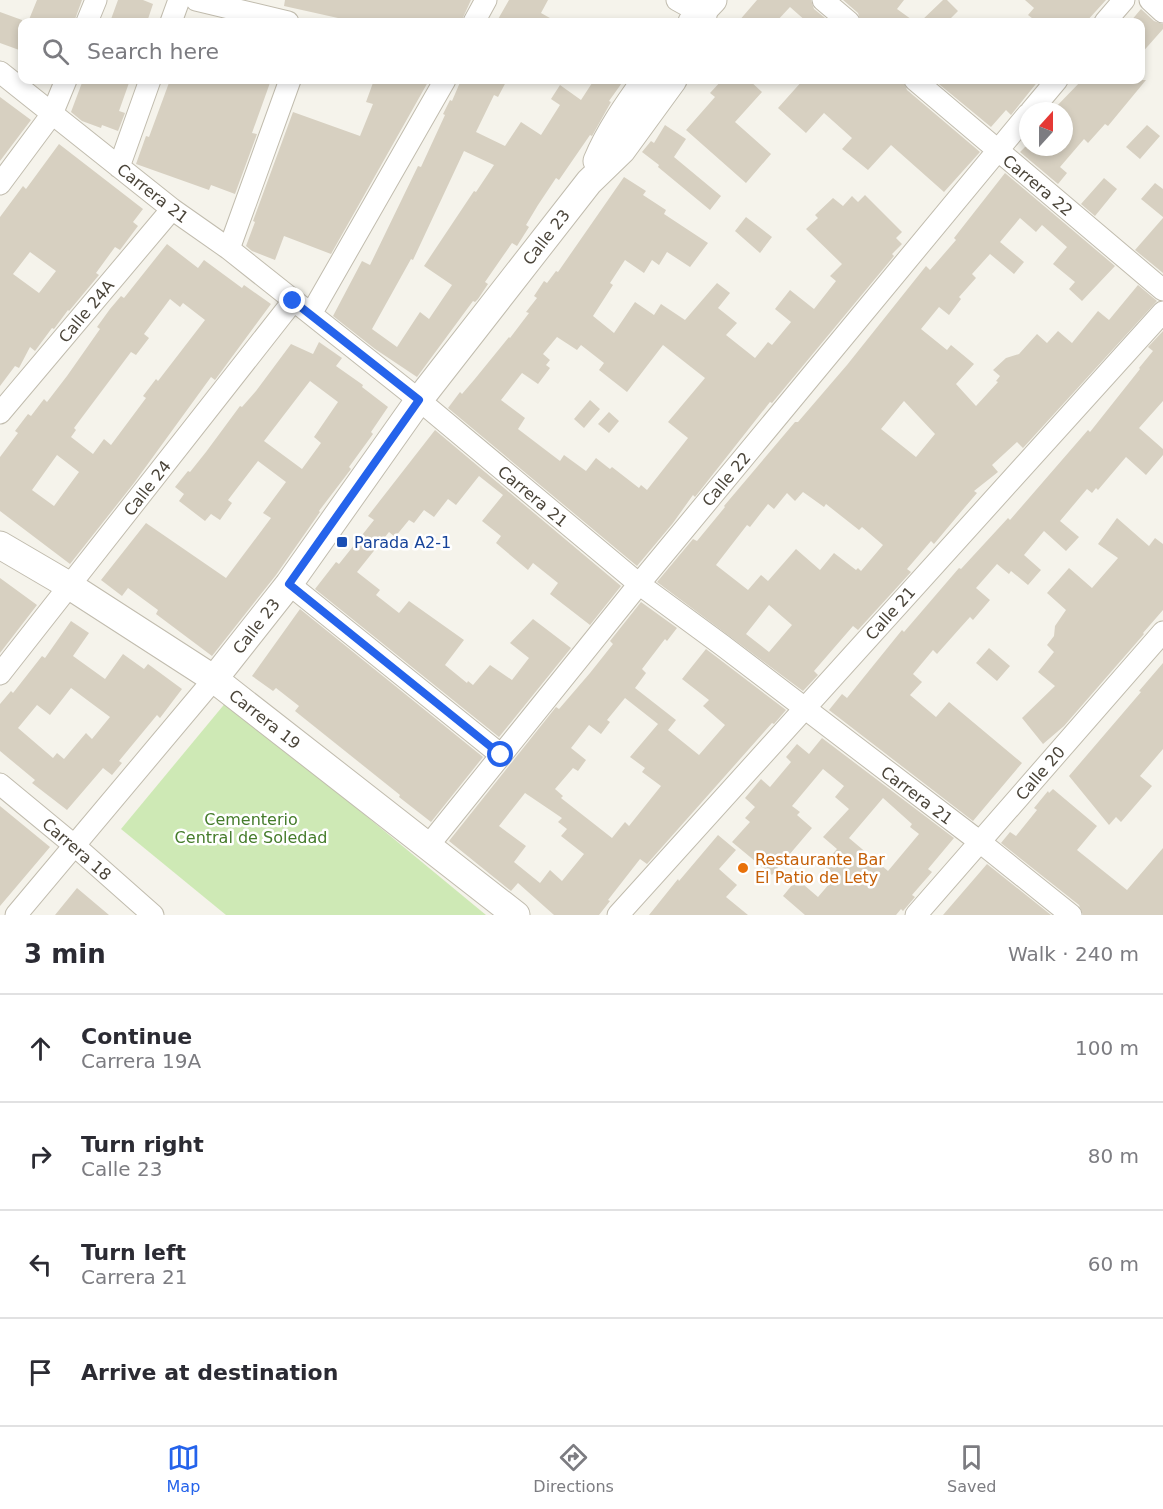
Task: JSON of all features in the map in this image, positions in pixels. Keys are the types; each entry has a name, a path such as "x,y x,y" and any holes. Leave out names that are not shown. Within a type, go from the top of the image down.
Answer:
{"street":[{"path":"89,18 96,0"},
{"path":"172,18 179,0"},
{"path":"196,0 271,18"},
{"path":"476,18 486,0"},
{"path":"677,0 704,13"},
{"path":"822,0 844,18"},
{"path":"1108,18 1124,0"},
{"path":"1150,0 1163,12"},
{"name":"Carrera 21","path":"0,72 172,209 229,249 419,400 639,584 980,843 1071,915"},
{"path":"0,184 52,114 64,84"},
{"path":"119,167 149,84"},
{"path":"229,249 289,84"},
{"path":"311,314 443,84"},
{"name":"Calle 23","path":"589,182 603,148 627,106 643,84"},
{"name":"Calle 23","path":"16,915 214,679 289,584 419,400 589,182 622,150 670,84"},
{"name":"Carrera 22","path":"920,84 1163,290"},
{"name":"Calle 22","path":"1038,102 1054,84"},
{"name":"Calle 22","path":"428,846 639,584 1019,125"},
{"name":"Calle 24A","path":"0,413 172,209"},
{"name":"Calle 24","path":"0,674 293,301"},
{"name":"Calle 21","path":"618,915 1163,312"},
{"name":"Carrera 19","path":"0,545 70,586 214,679 516,915"},
{"path":"289,584 501,755"},
{"name":"Calle 20","path":"916,915 1163,632"},
{"name":"Carrera 18","path":"0,784 153,915"}],"green space":[{"name":"Cementerio Central de Soledad","path":"227,701 486,915 226,915 121,829"}],"building":[{"path":"37,0 82,0 75,18 30,18"},
{"path":"118,0 143,0 153,4 148,18 111,18"},
{"path":"285,0 471,0 463,18 338,18 284,6"},
{"path":"509,0 548,0 541,13 550,18 499,18"},
{"path":"757,0 811,0 814,9 825,18 802,18 790,7 780,18 741,18"},
{"path":"843,0 904,0 897,9 909,18 860,18 858,13"},
{"path":"943,0 947,0 958,11 951,18 924,18"},
{"path":"1025,0 1106,0 1090,18 1032,18 1028,15 1034,8"},
{"path":"1141,9 1154,21 1163,24 1163,29 1145,49 1145,18 1133,18"},
{"path":"0,12 18,19 18,50 0,43"},
{"path":"82,84 129,84 119,111 125,113 118,131 82,121 71,112"},
{"path":"169,84 270,84 252,133 257,134 235,194 211,185 209,190 136,164 146,136 149,137"},
{"path":"373,84 427,84 331,254 284,236 275,260 252,251 246,246 255,222 253,221 293,112 360,136 373,104 366,102"},
{"path":"459,84 505,84 498,97 494,95 476,132 505,146 521,122 541,135 560,105 551,99 560,85 581,100 591,84 621,84 609,101 611,102 592,136 590,135 559,180 556,178 538,205 526,225 529,227 517,246 512,243 485,282 488,284 478,299 473,301 417,377 375,349 333,316 362,261 370,265 418,166 421,167 450,100 452,101","holes":["464,151 494,165 476,192 474,191 424,266 452,285 429,319 420,312 397,347 372,329 411,259 413,260"]},
{"path":"718,84 753,84 762,92 735,122 771,154 746,183 686,130 715,97 710,93"},
{"path":"799,84 905,84 907,90 980,152 944,192 891,145 868,170 842,149 852,138 824,113 806,133 778,108"},
{"path":"939,84 1036,84 1019,102 1011,115 1006,110 991,127"},
{"path":"1078,84 1143,84 1108,126 1105,124 1088,143 1084,139 1073,152 1073,102 1061,102"},
{"path":"0,97 31,120 0,161"},
{"path":"665,125 686,139 674,157 721,196 710,210 642,152 651,141 654,143"},
{"path":"1147,125 1160,136 1140,159 1126,147"},
{"path":"59,144 143,209 133,222 138,226 120,250 115,247 96,273 99,275 54,329 52,328 35,351 30,347 19,368 15,366 0,386 0,217 23,186 26,189","holes":["30,252 56,271 39,293 13,274"]},
{"path":"1025,156 1069,156 1060,167 1067,173 1058,184"},
{"path":"1005,173 1115,266 1082,301 1069,289 1075,282 1053,264 1067,247 1042,225 1036,232 1020,218 1000,242 1024,262 1014,274 990,254 972,274 976,278 959,297 961,299 949,315 939,307 921,329 947,350 951,345 974,364 956,384 976,406 998,382 996,381 1000,376 993,370 1006,358 1019,354 1037,334 1047,343 1058,331 1072,343 1098,311 1109,320 1138,285 1157,301 1023,448 1017,442 992,465 998,472 974,491 977,493 934,544 931,541 907,569 911,572 858,630 853,626 814,671 818,675 803,691 657,582 693,539 697,541 795,422 798,422 847,365 926,266 930,270 956,240 954,238","holes":["904,401 935,434 916,457 881,429","803,492 824,507 826,504 859,530 862,527 883,545 861,571 858,568 856,570 834,553 820,570 796,549 768,581 761,575 748,590 716,565 747,525 750,527 768,504 774,509 787,493 795,501","769,605 792,625 769,652 746,634"]},
{"path":"624,177 646,191 643,195 666,210 664,214 708,243 690,267 667,252 659,265 652,260 644,273 625,260 610,283 613,285 593,316 614,333 635,302 654,315 661,304 685,320 717,283 730,293 718,308 737,323 726,335 755,358 768,342 772,345 791,322 775,309 790,290 814,309 836,281 830,276 842,264 806,229 818,218 815,215 833,198 843,206 852,196 858,202 865,195 902,232 896,238 902,244 892,254 894,256 772,403 770,402 637,566 448,408 529,313 526,312 537,298 534,296 544,281 547,283 556,271 558,272","holes":["557,337 577,350 581,345 604,363 599,370 627,392 663,345 705,378 668,422 688,438 647,490 641,485 639,488 596,458 586,471 564,455 560,461 518,429 525,418 501,400 522,373 538,384 550,368 546,365 550,360 543,354"]},
{"path":"1104,178 1117,189 1095,216 1081,204"},
{"path":"1155,183 1163,189 1163,217 1141,199"},
{"path":"746,217 772,237 760,253 735,231"},
{"path":"1163,218 1163,273 1135,250"},
{"path":"167,244 198,268 204,260 242,288 244,285 271,304 215,380 211,377 134,483 70,564 0,511 0,457 18,433 15,431 28,414 31,416 44,399 47,402 100,329 97,327 110,309 121,296 124,298","holes":["170,299 180,307 183,303 205,320 158,381 156,379 143,396 146,398 111,445 104,439 93,454 71,437 76,430 74,428 131,352 136,355 149,338 144,334","57,455 79,472 54,506 32,490"]},
{"path":"1163,331 1163,401 1139,428 1163,449 1163,455 1146,475 1126,457 1098,490 1096,488 1092,493 1087,489 1060,521 1079,537 1066,551 1044,531 1024,555 1041,570 1028,585 1011,571 1009,574 997,564 976,588 990,600 973,620 970,617 937,654 933,650 913,674 922,682 910,695 936,717 949,702 1022,763 973,821 829,710 842,694 847,698 902,630 904,632 959,568 961,569 1008,518 1010,520 1088,430 1090,432 1140,369 1153,351 1148,347"},
{"path":"319,342 342,358 336,366 388,407 371,432 373,434 349,467 351,469 319,511 276,575 212,656 156,614 158,610 128,588 122,596 101,580 146,523 226,578 271,518 263,513 286,482 258,461 228,500 232,503 220,520 211,514 205,521 179,501 184,494 175,487 188,471 190,472 240,406 242,407 256,391 291,344 313,354","holes":["310,381 338,402 314,437 321,443 302,469 264,441"]},
{"path":"590,400 600,409 584,428 574,419"},
{"path":"609,412 619,421 609,433 598,424"},
{"path":"435,430 621,586 590,625 550,594 558,583 533,563 528,570 496,543 501,536 482,521 503,495 479,476 456,505 448,499 434,517 424,510 414,523 409,520 395,537 389,532 357,572 380,590 376,595 399,613 409,601 464,640 445,665 467,683 468,681 473,685 490,665 512,680 529,658 510,643 533,619 571,648 499,737 315,589 336,562 339,564 374,520 368,516"},
{"path":"1117,518 1149,546 1155,538 1163,544 1163,610 1064,726 1043,744 1022,718 1055,686 1038,672 1054,652 1047,645 1054,636 1055,626 1066,610 1047,593 1069,568 1092,588 1118,558 1098,544"},
{"path":"0,578 37,605 0,653"},
{"path":"641,602 677,628 667,641 665,639 642,669 646,673 635,688 676,720 668,730 699,755 725,725 703,706 709,700 682,679 706,649 786,710 647,864 640,859 599,915 554,915 518,883 511,891 449,841 556,707 559,709 590,673 613,644 610,641","holes":["625,698 658,724 630,757 645,768 642,772 661,786 629,826 625,822 612,838 561,798 563,796 555,789 573,768 578,771 586,760 571,748 589,725 601,734 610,722 607,720","525,793 562,818 558,822 567,829 561,836 584,854 562,881 550,870 540,883 514,862 526,846 499,826"]},
{"path":"300,609 483,757 431,822 295,711 299,706 276,688 273,691 252,676"},
{"path":"71,621 89,633 73,656 105,679 123,654 144,669 148,664 182,689 160,718 157,715 119,761 122,763 112,775 103,768 67,810 32,783 35,780 0,751 0,704 11,691 13,693 42,656 45,658","holes":["71,688 110,717 92,739 86,733 64,759 57,753 53,758 18,728 37,705 50,715"]},
{"path":"989,648 1010,666 997,681 976,663"},
{"path":"1163,663 1163,749 1140,776 1152,786 1121,822 1116,817 1109,825 1069,776"},
{"path":"822,738 954,838 928,869 932,872 912,895 915,897 903,911 901,909 896,915 805,915 783,896 797,879 818,897 836,876 823,865 837,849 823,837 849,809 835,797 844,786 823,769 792,806 800,812 797,815 812,828 772,875 732,842 750,822 745,818 755,807 745,798 761,779 770,787 791,762 786,757 797,744 809,754","holes":["883,798 912,824 910,827 919,834 888,871 849,838"]},
{"path":"1053,789 1097,826 1077,850 1127,890 1163,848 1163,915 1083,915 1079,905 1001,843 1010,832 1016,836 1037,810 1034,808 1048,791 1049,793"},
{"path":"0,806 50,847 0,906"},
{"path":"718,835 736,850 719,869 737,885 726,897 748,915 649,915 678,879 679,881"},
{"path":"987,864 1051,915 943,915"},
{"path":"77,888 109,915 55,915"}],"place":[{"name":"Parada A2-1","path":"342,542"},
{"name":"Restaurante Bar El Patio de Lety","path":"743,868"}],"route":[{"path":"293,301 419,400 289,584 501,755"}]}
